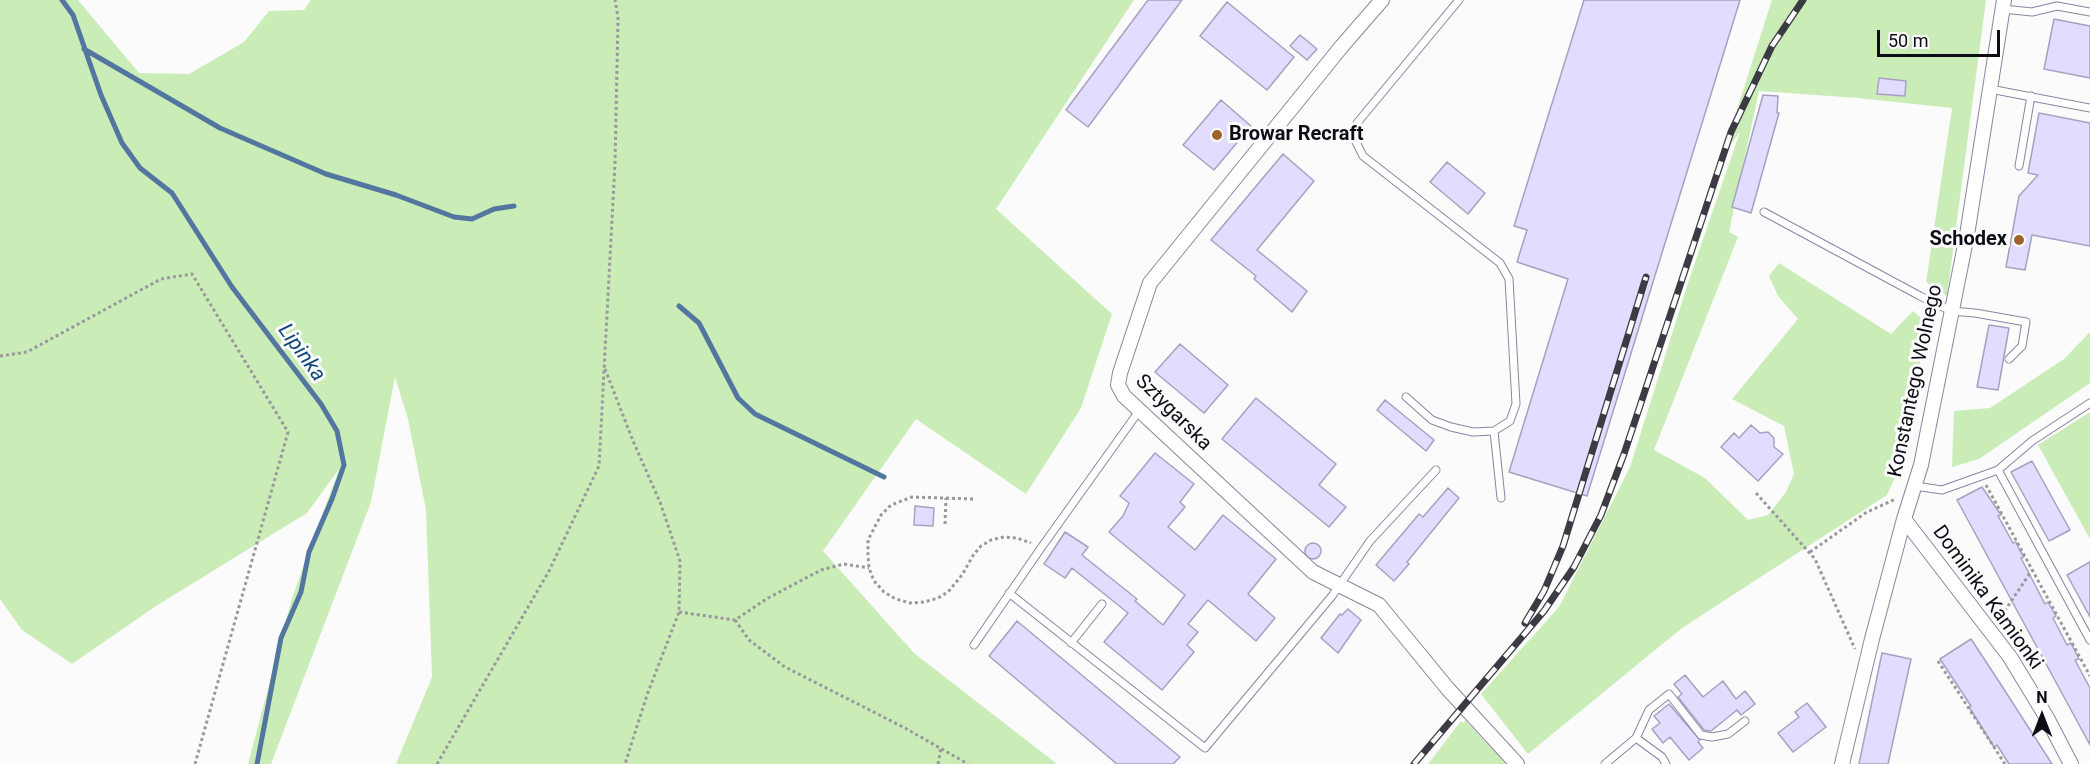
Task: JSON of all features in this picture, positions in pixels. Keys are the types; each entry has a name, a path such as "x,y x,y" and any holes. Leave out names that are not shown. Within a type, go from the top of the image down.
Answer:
{"street":[{"name":"Sztygarska","path":"1382,0 1342,46 1150,284 1119,373 1118,385 1124,396 1139,411 1313,572 1379,605 1448,689 1517,764"},
{"name":"Konstantego Wolnego","path":"1842,764 1872,639 1921,465 1966,235 2003,4"},
{"name":"Dominika Kamionki","path":"1904,519 2010,657 2047,718 2071,764"}],"lane":[{"path":"1406,397 1432,420 1473,432 1494,431 1510,421 1516,404 1509,279 1500,263 1363,156 1355,140 1357,123 1459,0"},
{"path":"2003,4 2032,12 2057,6 2090,12"},
{"path":"1990,89 2090,108"},
{"path":"2019,166 2031,96"},
{"path":"1764,212 1952,311 2026,322 2022,346 2009,359"},
{"path":"1915,486 1942,490 1998,470 2032,441 2090,403"},
{"path":"974,645 1139,411"},
{"path":"1494,431 1501,498"},
{"path":"1009,593 1205,748 1332,596 1370,541 1436,470"},
{"path":"1998,470 2090,640"},
{"path":"1071,643 1102,604"},
{"path":"1605,764 1636,738 1649,710 1669,694 1701,735 1712,737 1728,734 1745,721"},
{"path":"1636,738 1662,757 1666,764"}],"path":[{"path":"437,764 549,571 599,466 615,163 618,18 615,0"},
{"path":"0,356 27,352 161,279 192,274 288,432 195,764"},
{"path":"604,367 660,502 680,561 679,612 647,695 625,764"},
{"path":"1981,476 2090,676"},
{"path":"1756,493 1815,559 1858,655"},
{"path":"1810,552 1867,512 1903,496"},
{"path":"973,500 912,497 891,505 881,515 868,540 869,568 874,581 884,592 910,603 924,602 948,592 962,575 974,554 991,540 1004,537 1017,538 1029,541 1041,548"},
{"path":"945,524 946,498"},
{"path":"679,612 735,620 768,598 821,570 844,564 869,568"},
{"path":"1995,625 2032,570"},
{"path":"735,620 749,640 785,667 968,764"},
{"path":"1938,661 2005,764"},
{"path":"938,764 940,748"}],"green space":[{"path":"0,0 78,0 139,73 189,74 244,42 269,11 304,10 311,0 1134,0 996,209 1112,314 1081,408 1026,494 916,419 823,551 914,653 1057,764 396,764 432,677 426,510 408,419 395,377 371,502 271,764 248,764 292,598 339,469 307,513 156,606 72,664 22,630 0,599"},
{"path":"1772,0 1986,0 1947,296 1926,282 1952,108 1759,91 1729,232 1738,237 1654,450 1705,478 1748,520 1768,515 1786,492 1794,474 1784,426 1732,399 1798,319 1778,296 1769,276 1779,263 1891,334 1913,311 1927,323 1903,460 1887,495 1682,628 1528,754 1481,694 1559,607 1630,467 1689,280 1740,132 1722,156"},
{"path":"2090,332 2090,383 1979,459 1952,467 1954,411 1990,408 2064,359"},
{"path":"2090,412 2090,539 2038,445"},
{"path":"1465,720 1489,746 1504,749 1516,764 1428,764 1461,721 1463,723"}],"building":[{"path":"1148,0 1182,0 1088,127 1066,110"},
{"path":"1584,0 1740,0 1587,496 1509,472 1568,279 1517,262 1527,230 1514,226"},
{"path":"1227,2 1294,57 1267,90 1200,36"},
{"path":"2054,19 2090,26 2090,78 2044,69"},
{"path":"1300,35 1317,49 1307,60 1290,46"},
{"path":"1879,78 1906,81 1905,96 1877,94"},
{"path":"1763,95 1778,96 1777,113 1779,113 1751,213 1732,207"},
{"name":"Browar Recraft","path":"1221,100 1251,126 1214,170 1183,145"},
{"path":"2039,113 2090,123 2090,246 2032,235 2025,270 2006,267 2019,196 2038,175 2028,173"},
{"path":"1283,154 1314,181 1257,250 1307,291 1292,312 1254,279 1256,276 1211,240"},
{"path":"1447,162 1485,193 1468,214 1430,182"},
{"path":"1989,325 2009,328 1998,390 1977,387"},
{"path":"1180,344 1228,385 1204,413 1155,372"},
{"path":"1256,398 1336,464 1319,485 1346,507 1329,527 1222,439"},
{"path":"1385,400 1434,440 1426,451 1377,410"},
{"path":"1751,425 1760,433 1768,432 1774,438 1774,447 1783,454 1758,481 1721,447 1734,433 1739,438"},
{"path":"1155,453 1194,484 1180,502 1185,507 1168,527 1195,550 1223,515 1276,559 1248,594 1275,618 1256,641 1208,600 1188,624 1198,632 1187,645 1194,652 1162,690 1104,642 1128,613 1072,568 1065,578 1044,564 1065,532 1088,547 1082,555 1137,599 1135,601 1163,625 1185,595 1109,532 1123,516 1129,503 1120,496"},
{"path":"2032,461 2070,530 2049,541 2011,472"},
{"path":"1982,487 2001,515 1998,516 2013,543 2016,542 2024,557 2021,558 2045,604 2048,602 2056,616 2053,618 2067,645 2071,643 2079,659 2075,660 2090,688 2090,745 1957,500"},
{"path":"1448,488 1459,498 1394,581 1376,565 1419,514 1423,517"},
{"path":"915,506 934,508 933,526 914,525"},
{"path":"1313,543 1321,551 1313,559 1305,551"},
{"path":"2090,562 2090,617 2067,575"},
{"path":"1348,609 1361,620 1338,653 1321,638 1340,614 1342,615"},
{"path":"1017,621 1180,757 1173,764 1117,764 989,656"},
{"path":"1971,639 2052,764 2009,764 1997,745 1994,747 1969,707 1971,706 1940,659"},
{"path":"1882,653 1911,659 1888,764 1859,764"},
{"path":"1685,675 1703,697 1723,681 1736,699 1745,691 1755,704 1741,715 1737,710 1711,731 1704,730 1678,697 1682,694 1674,684"},
{"path":"1807,703 1826,727 1793,752 1778,733 1799,717 1795,712"},
{"path":"1669,704 1700,740 1698,742 1703,748 1689,760 1670,737 1663,743 1652,729 1660,723 1654,716"}],"waterway":[{"name":"Lipinka","path":"62,0 73,15 101,95 122,143 140,168 172,193 232,287 321,404 337,431 344,465 309,552 301,592 281,638 257,764"},
{"path":"84,49 220,128 326,174 396,195 454,217 472,219 494,209 514,206"},
{"path":"679,306 699,323 738,398 755,414 884,477"}],"railway":[{"path":"1414,764 1544,611 1574,567 1601,515 1624,454 1731,132 1772,46 1803,0"},
{"path":"1525,623 1544,591 1563,546 1646,277"}],"place":[{"name":"Browar Recraft","path":"1217,135"},
{"name":"Schodex","path":"2019,240"}]}
